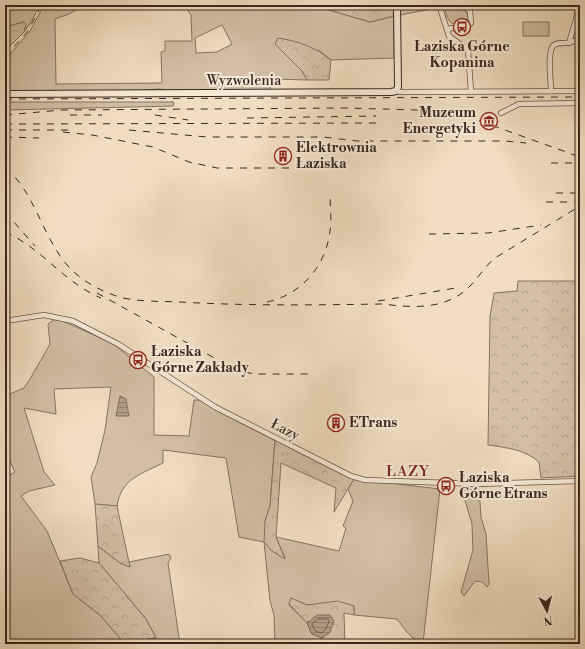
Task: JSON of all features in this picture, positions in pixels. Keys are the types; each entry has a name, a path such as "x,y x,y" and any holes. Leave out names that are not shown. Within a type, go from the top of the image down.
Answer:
{"street":[{"path":"397,5 398,87 396,90 401,92 580,91"},
{"path":"448,5 440,6 449,36 468,50 470,91"},
{"path":"447,29 467,26 471,23 470,12 462,5"},
{"path":"569,43 580,5"},
{"path":"551,91 550,55 552,48 557,44 569,43 580,38"},
{"name":"Wyzwolenia","path":"5,94 391,92 396,90"},
{"path":"501,113 519,104 580,104"},
{"name":"Łazy","path":"5,321 44,315 73,320 118,344 215,407 351,476 365,480 484,484 580,482"}],"green space":[{"path":"5,5 40,5 24,32 26,24 24,22 5,27"},
{"path":"44,5 312,5 370,22 394,16 394,58 331,60 319,50 295,63 307,80 274,79 269,91 188,92 159,89 116,92 5,92 5,60 30,31","holes":["186,7 191,15 192,41 165,41 165,51 161,52 162,83 56,84 55,19 69,14 79,8","222,25 232,44 217,52 196,53 195,38"]},
{"path":"312,5 395,5 394,16 370,22"},
{"path":"400,5 436,5 437,8 400,15"},
{"path":"457,6 463,7 469,16 467,21 459,25 453,24 450,21 445,10"},
{"path":"24,22 26,24 24,32 5,51 5,27"},
{"path":"523,22 549,22 549,36 523,36"},
{"path":"278,38 306,45 331,60 329,80 307,80 302,71 275,44"},
{"path":"5,102 174,102 173,106 5,110"},
{"path":"518,281 580,281 580,476 541,478 539,462 527,454 488,445 490,316 494,293 517,291"},
{"path":"56,318 112,343 154,377 154,435 189,436 194,400 199,400 275,440 270,506 265,521 285,558 276,537 339,551 346,528 343,526 353,501 348,489 354,479 440,489 423,643 415,640 397,619 354,615 354,606 307,605 291,598 289,605 307,623 312,634 322,638 324,644 275,644 274,615 270,601 264,542 239,537 226,458 163,450 163,463 133,478 123,489 117,506 95,504 91,477 97,463 105,430 111,387 54,389 56,414 24,408 44,472 55,485 29,491 21,496 47,531 73,594 100,615 125,644 5,644 5,478 15,472 5,450 5,396 24,388 30,379 50,344 48,324"},
{"path":"275,440 354,479 334,512 336,488 281,463 276,537 285,559 272,551 264,542 265,521 270,506"},
{"path":"479,489 481,517 486,534 489,584 487,587 482,582 475,581 464,596 461,592 473,550 472,524 462,490"},
{"path":"95,504 117,506 130,567 120,563 98,546"},
{"path":"98,546 120,563 130,567 129,562 169,554 171,558 168,563 180,644 149,644 147,639 156,638 146,619 99,563"},
{"path":"80,558 99,563 146,619 156,638 147,639 149,644 125,644 100,615 73,594 60,561"},
{"path":"291,598 307,605 338,601 354,606 354,615 344,613 345,644 324,644 322,638 330,632 308,621 307,623 289,604"}],"water":[{"path":"120,396 126,399 129,416 116,416"},
{"path":"317,615 330,615 334,621 330,632 322,638 312,634 307,623"}],"railway":[{"path":"5,57 27,32 42,5"},
{"path":"5,99 580,97"},
{"path":"5,115 62,110 346,108 452,111 580,157"},
{"path":"70,115 102,115"},
{"path":"155,115 188,120"},
{"path":"247,118 376,116"},
{"path":"5,124 377,123"},
{"path":"5,130 69,130"},
{"path":"129,130 207,137 323,137 357,141 505,141 526,143"},
{"path":"63,132 92,135 153,147 189,162 217,168 328,168"},
{"path":"5,137 39,138"},
{"path":"551,163 580,163"},
{"path":"5,168 16,178 25,191 55,248 75,273 92,285 110,294 123,298 144,301 256,305 383,304 429,306 451,300 461,294 495,258 580,206"},
{"path":"556,193 580,193"},
{"path":"267,302 291,293 301,286 317,267 328,244 331,217 330,194"},
{"path":"546,202 580,202"},
{"path":"5,212 35,246"},
{"path":"429,234 488,233 541,225"},
{"path":"5,232 30,247 75,283 101,298"},
{"path":"378,301 456,288"},
{"path":"97,293 236,370 254,374 310,374"}],"place":[{"name":"Łaziska Górne Kopanina","path":"462,27"},
{"name":"Muzeum Energetyki","path":"489,121"},
{"name":"Elektrownia Łaziska","path":"283,156"},
{"name":"Łaziska Górne Zakłady","path":"138,360"},
{"name":"ETrans","path":"336,423"},
{"name":"Łaziska Górne Etrans","path":"446,486"}],"district":[{"name":"ŁAZY","path":"408,471"}]}
